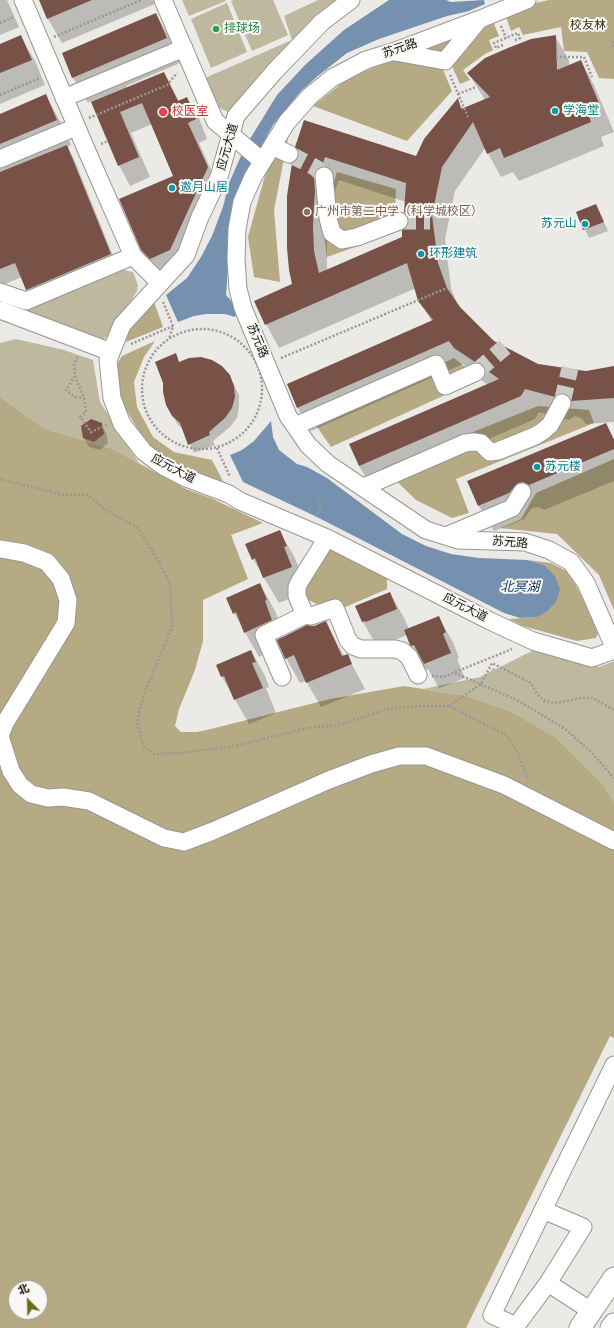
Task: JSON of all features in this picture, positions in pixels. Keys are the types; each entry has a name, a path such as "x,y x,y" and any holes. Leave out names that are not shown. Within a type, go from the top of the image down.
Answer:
{"main road":[{"path":"580,1328 614,1278"},
{"path":"611,1328 614,1324"}],"street":[{"path":"23,0 76,127 133,256 158,285"},
{"path":"163,0 215,121 262,161"},
{"name":"应元大道","path":"351,0 322,22 274,72 236,116 219,177 200,217 186,256 122,325 108,360 112,398 122,424 144,452 164,466 184,477 229,494 240,501 327,538 490,621 533,640 592,658 614,650"},
{"name":"苏元路","path":"527,0 493,7 478,20 392,52 366,60 332,78 310,96 287,122 262,161 242,202 237,229 236,259 238,289 262,365 288,416 308,445 328,464 426,530 458,540 525,542 549,550 571,562 586,583 614,647"},
{"path":"392,52 445,61 478,20"},
{"path":"64,98 185,52"},
{"path":"0,158 76,127"},
{"path":"272,146 289,154"},
{"path":"324,176 328,218 332,233 342,240 357,237 399,221"},
{"path":"0,292 26,301 133,256"},
{"path":"5,315 111,352"},
{"path":"295,426 436,364 445,386 476,372"},
{"path":"364,487 465,443 481,443 490,452 498,452 543,431 550,425 562,403"},
{"path":"446,536 512,508 522,492"},
{"path":"305,615 297,596 297,587 327,538"},
{"path":"0,549 24,553 46,562 61,578 68,600 66,623 5,723 0,736 11,771 20,785 31,794 48,798 63,797 90,801 164,838 184,842 213,831 329,780 371,764 399,756 426,756 504,786 614,841"},
{"path":"282,677 264,635 305,615 311,616 335,608 348,640 353,646 361,649 395,649 402,651 409,657 418,675"},
{"path":"543,1210 583,1226 548,1283 516,1326 492,1315 543,1210 614,1065"},
{"path":"548,1283 592,1311"}],"path":[{"path":"41,42 140,0"},
{"path":"503,45 496,48 494,43 518,33 520,38 513,41"},
{"path":"614,42 612,44 614,49"},
{"path":"76,127 88,119 167,85 182,66 185,52"},
{"path":"556,57 584,57 592,77"},
{"path":"445,61 468,117"},
{"path":"0,95 54,73"},
{"path":"458,94 476,87"},
{"path":"158,285 173,326 169,339"},
{"path":"262,365 447,288"},
{"path":"111,352 173,326"},
{"path":"202,329 219,332 235,339 262,365 261,400 255,417 244,431 230,442 217,448 200,449 186,447 174,442 162,435 146,412 142,399 142,386 144,372 150,359 158,348 169,339 185,332 202,329"},
{"path":"95,346 79,355 74,363 75,376 84,398 86,412 80,417 91,432 108,424 122,424"},
{"path":"75,376 66,390 75,397 84,398"},
{"path":"217,448 240,501"},
{"path":"0,479 63,495 87,495 106,510 138,528 157,559 170,584 172,627 143,697 137,722 143,746 154,754 230,747 307,728 339,725 387,709 418,706 449,706 506,735 516,749 536,801"},
{"path":"312,519 321,510 318,502 321,496"},
{"path":"418,675 443,677 533,640"},
{"path":"449,706 481,684 492,664 531,683 537,694 545,701 554,703 580,698 593,698 614,710"},
{"path":"455,673 519,701 565,729 590,751 614,778"}],"shaded area":[{"path":"182,0 225,0 226,1 189,16"},
{"name":"排球场","path":"273,0 288,35 252,51 231,1"},
{"path":"318,0 341,0 236,109 228,112 216,106 205,78 292,40 284,16"},
{"name":"排球场","path":"227,3 247,52 211,68 191,19"},
{"path":"124,270 133,272 138,285 137,291 113,332 106,338 99,341 0,305 0,296 29,306 117,271"},
{"path":"16,339 64,350 93,360 100,402 139,463 113,449 45,429 0,397 0,343"},
{"path":"538,648 599,667 614,661 614,802 604,786 465,696 423,689 480,677 490,672 493,668 496,669"}],"green space":[{"name":"校友林","path":"549,0 614,0 614,79 599,78 587,52 564,51 561,27 523,35 519,27 511,31 505,14 535,3"},
{"path":"492,19 499,36 489,40 493,50 463,70 470,80 460,84 451,64 481,24"},
{"path":"470,26 442,57 405,50"},
{"path":"394,58 441,65 452,91 407,141 313,106 346,80"},
{"path":"289,133 274,210 280,282 254,277 248,237 266,172"},
{"path":"337,172 396,189 394,233 327,257 322,222"},
{"path":"153,299 163,327 126,342 128,326"},
{"path":"155,341 144,357 134,382 137,407 153,437 174,452 212,460 227,489 173,468 143,438 121,401 115,367 122,356"},
{"path":"454,358 480,379 331,447 315,424"},
{"path":"0,397 45,429 113,449 186,489 211,498 263,523 231,535 248,579 203,600 203,641 195,670 179,709 175,726 181,732 197,732 330,699 404,686 465,696 511,712 557,739 604,786 614,802 614,1038 610,1036 466,1328 0,1328"},
{"path":"538,406 589,410 594,423 456,479 469,513 452,518 416,500 383,468"},
{"path":"614,459 614,610 599,575 557,534 500,528 521,519 536,493"},
{"path":"329,548 387,575 387,589 343,608 338,600 319,605 304,598 303,589"},
{"path":"527,560 551,563 568,572 600,628 596,638 577,641 523,626 509,619 537,617 544,565"}],"water":[{"path":"389,0 446,0 451,2 484,0 485,4 469,11 447,16 379,39 347,53 301,91 273,125 247,172 228,266 226,295 239,309 235,317 225,314 206,314 194,316 178,322 166,295 187,278 201,257 212,236 223,207 229,183 245,147 277,95 305,65 344,30"},
{"name":"北冥湖","path":"271,421 273,437 279,450 297,464 307,467 327,478 402,534 426,546 451,554 479,558 527,560 544,565 555,576 560,589 556,602 547,611 537,617 520,618 504,613 317,517 243,482 230,455 242,450 254,441"}],"building":[{"path":"39,0 92,0 47,19"},
{"path":"156,13 167,38 72,78 62,53"},
{"path":"21,35 32,60 0,73 0,44"},
{"path":"556,35 557,70 581,60 601,108 588,113 591,122 504,158 500,148 487,154 473,122 442,167 432,215 438,263 447,288 460,307 494,341 538,364 586,371 614,366 614,398 571,401 570,397 566,394 561,393 555,397 525,389 521,396 359,466 349,444 499,379 485,369 481,364 475,362 454,348 449,341 297,408 287,384 433,320 418,301 407,263 265,325 254,301 292,284 287,248 287,196 292,163 298,159 299,154 295,147 304,120 416,156 424,139 458,98 461,109 490,97 467,73 485,58 531,39","holes":["325,157 406,183 404,213 408,217 409,222 407,227 402,230 402,237 319,273 314,251 314,177 315,172 322,166"]},
{"name":"邀月山居","path":"164,72 178,101 187,97 196,119 188,123 208,167 170,250 150,259 141,250 119,199 173,176 142,103 120,112 139,157 118,166 91,102"},
{"path":"46,94 57,120 0,144 0,114"},
{"path":"67,145 111,254 26,290 15,263 0,269 0,172"},
{"path":"596,204 604,222 583,230 576,212"},
{"path":"176,353 179,362 189,358 201,357 212,360 222,366 230,375 234,386 235,397 232,408 225,418 209,432 210,435 188,445 180,423 172,416 166,405 163,392 163,383 155,362"},
{"path":"91,419 102,423 104,434 94,442 83,438 81,426"},
{"name":"苏元楼","path":"606,423 614,440 614,449 529,485 523,482 518,483 509,493 478,506 467,481"},
{"path":"280,530 287,546 284,547 292,567 263,578 255,558 252,560 245,544"},
{"path":"260,583 267,600 265,601 272,620 244,633 236,612 233,614 226,598"},
{"path":"390,592 397,609 366,622 362,622 355,606"},
{"path":"439,616 446,632 443,634 451,653 424,664 414,645 410,645 404,630"},
{"path":"326,621 342,656 348,654 352,664 306,683 294,655 285,659 277,640 307,625 314,626"},
{"path":"251,650 256,662 252,663 263,688 234,700 224,676 221,677 216,665"}],"tunnel":[{"path":"289,154 316,168 324,176"},
{"path":"399,221 430,221"},
{"path":"476,372 505,347"},
{"path":"562,403 570,368"}],"place":[{"name":"排球场","path":"216,29"},
{"name":"学海堂","path":"555,111"},
{"name":"校医室","path":"163,112"},
{"name":"邀月山居","path":"172,188"},
{"name":"广州市第二中学（科学城校区）","path":"307,212"},
{"name":"苏元山","path":"585,224"},
{"name":"环形建筑","path":"421,254"},
{"name":"苏元楼","path":"537,467"}]}
